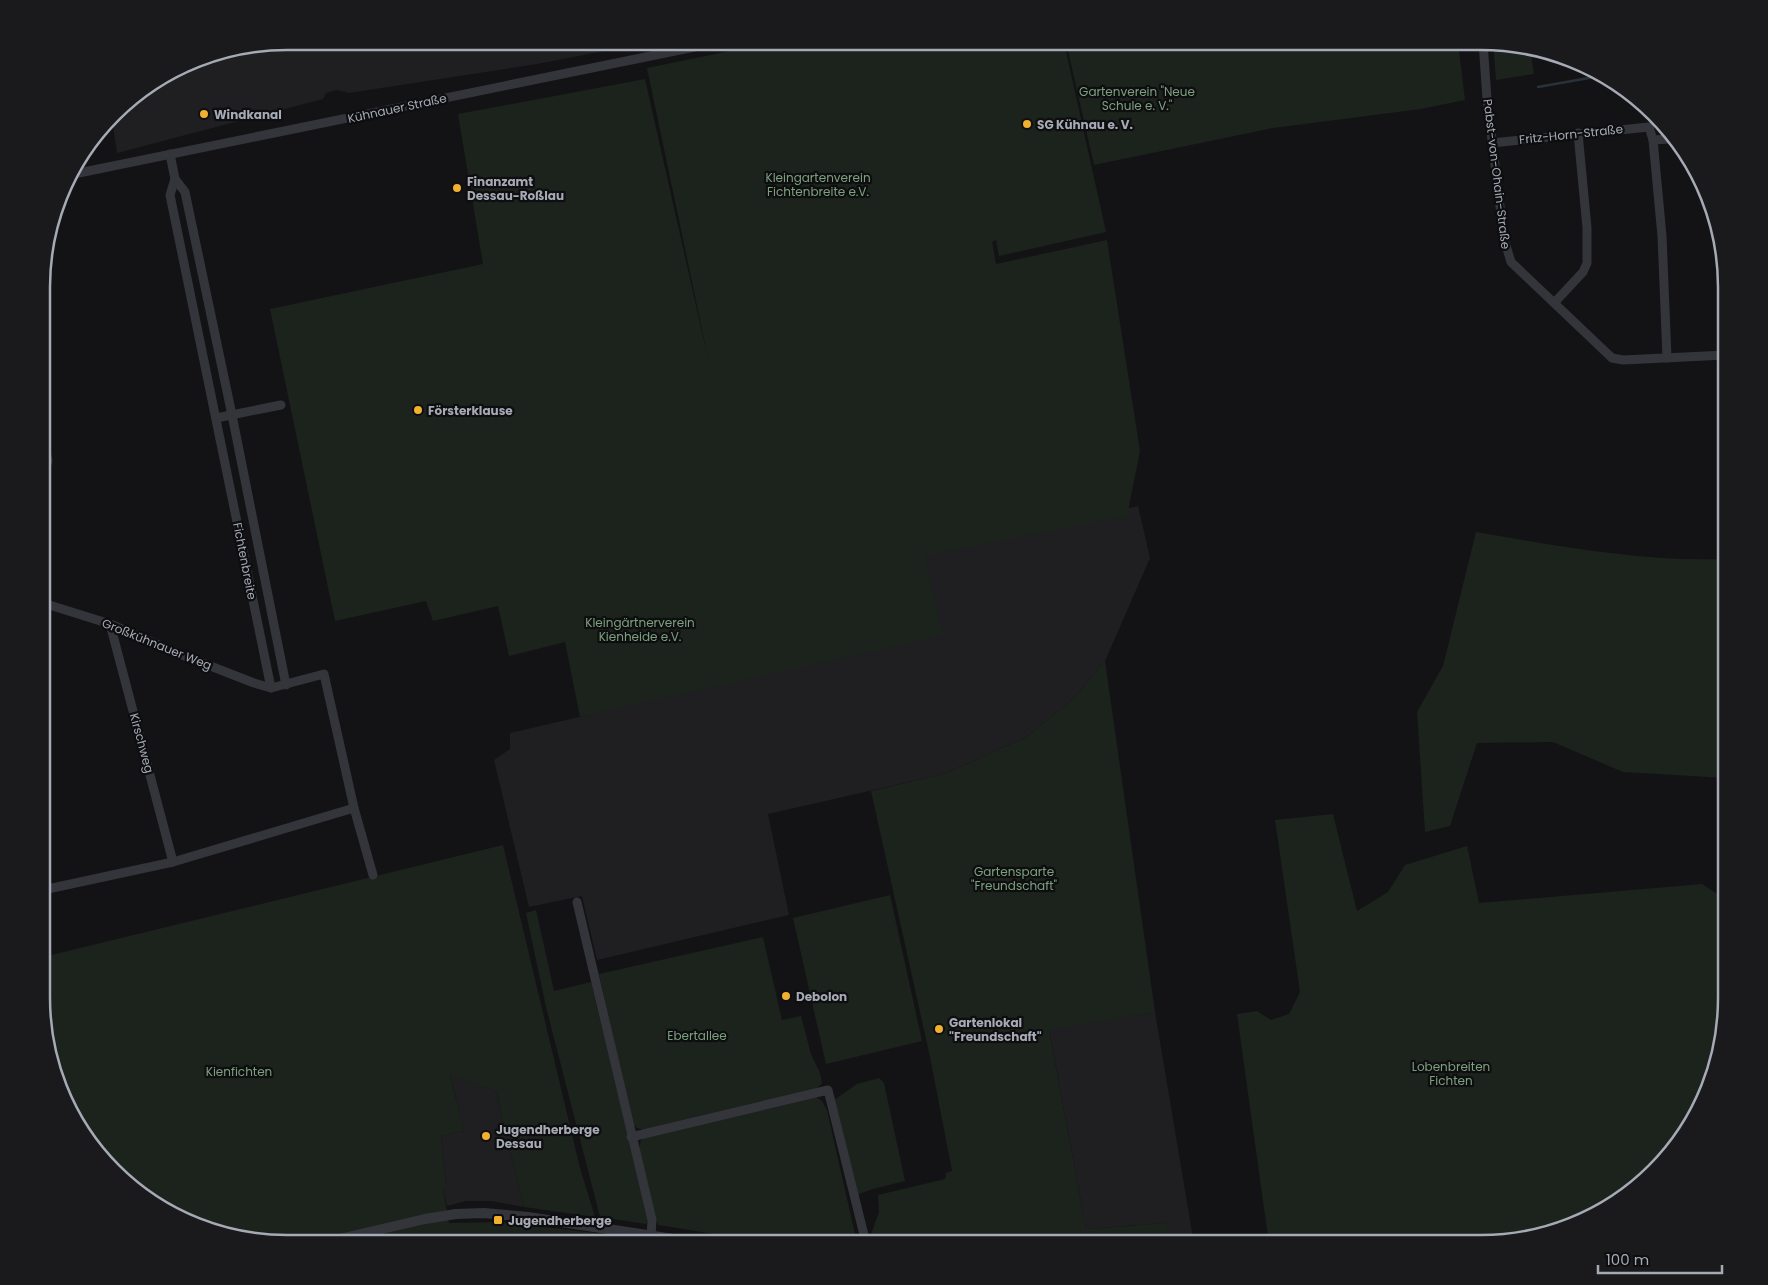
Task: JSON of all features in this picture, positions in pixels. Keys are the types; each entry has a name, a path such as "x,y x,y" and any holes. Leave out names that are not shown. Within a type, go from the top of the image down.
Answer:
{"street":[{"name":"Kühnauer Straße","path":"79,173 680,50"},
{"name":"Pabst-von-Ohain-Straße","path":"1484,50 1486,90 1492,143 1507,253 1511,262 1612,358 1622,360 1718,355"},
{"name":"Fritz-Horn-Straße","path":"1492,143 1649,126 1652,140"},
{"path":"1555,302 1583,272 1587,263 1587,228 1578,133"},
{"path":"1666,139 1652,140 1662,236 1666,358"},
{"name":"Fichtenbreite","path":"170,154 175,179 185,192 286,685"},
{"name":"Fichtenbreite","path":"175,179 170,195 271,688"},
{"path":"216,418 281,405"},
{"name":"Großkühnauer Weg","path":"50,605 110,624 177,653 271,688"},
{"name":"Kirschweg","path":"110,624 173,862"},
{"path":"271,688 324,674 354,808 373,876"},
{"path":"50,888 173,862 354,808"},
{"path":"577,902 652,1220 652,1235"},
{"path":"631,1137 828,1090 864,1235"},
{"path":"356,1235 425,1219 475,1213 510,1215 645,1235"}],"shaded area":[{"path":"287,50 609,50 537,64 349,93 337,90 326,93 323,99 117,153 113,126 119,119 155,90 182,74 226,58 256,52"},
{"path":"1138,506 1150,558 1105,661 1071,701 1025,738 944,774 768,814 789,915 597,960 582,896 529,907 494,760 510,749 510,733 930,636 911,556"},
{"path":"1155,1012 1192,1235 1168,1235 1166,1223 1086,1229 1049,1029"},
{"path":"450,1074 496,1091 524,1207 491,1201 466,1201 447,1206 443,1187 446,1185 441,1136 464,1131"}],"green space":[{"path":"734,50 1066,50 1106,232 999,256 996,240 992,242 996,264 1107,240 1140,451 1127,516 924,556 943,635 580,717 565,642 509,656 498,606 433,621 426,601 335,621 270,309 483,264 458,114 645,79 709,363 647,68"},
{"name":"Gartenverein \"Neue Schule e. V.\"","path":"1068,50 1459,50 1465,100 1421,109 1273,128 1094,165"},
{"path":"1494,51 1531,56 1534,74 1496,80"},
{"path":"1476,532 1601,552 1663,558 1718,559 1718,778 1623,772 1553,742 1477,743 1450,826 1425,832 1417,712 1443,666"},
{"name":"Gartensparte \"Freundschaft\"","path":"1105,661 1155,1012 1049,1030 1086,1229 1166,1223 1168,1235 871,1235 879,1212 878,1195 945,1179 946,1173 952,1171 930,1057 871,791 944,774 1025,738 1071,701"},
{"name":"Lobenbreiten Fichten","path":"1333,814 1357,911 1388,892 1405,865 1467,846 1479,903 1702,884 1718,893 1718,998 1716,1029 1710,1059 1694,1103 1678,1130 1649,1166 1613,1195 1586,1211 1542,1227 1512,1233 1481,1235 1268,1235 1237,1014 1257,1011 1271,1020 1289,1014 1300,992 1275,820"},
{"name":"Kienfichten","path":"503,845 580,1168 595,1217 524,1207 496,1091 450,1075 464,1131 441,1136 446,1186 443,1188 449,1223 501,1222 596,1233 594,1235 287,1235 256,1233 226,1227 182,1211 155,1195 119,1166 90,1130 74,1103 58,1059 52,1029 50,955"},
{"path":"890,895 922,1041 826,1064 793,918"},
{"path":"536,910 554,991 591,982 648,1220 646,1224 600,1217 546,1007 526,913"},
{"name":"Ebertallee","path":"763,937 782,1020 801,1016 811,1054 820,1073 822,1083 816,1089 644,1130 637,1128 632,1123 599,974"},
{"path":"879,1078 884,1083 905,1181 856,1195 834,1100 857,1084"},
{"path":"816,1097 822,1101 827,1110 855,1235 720,1235 659,1225 655,1219 639,1148 641,1140 647,1136"}],"waterway":[{"path":"1538,87 1592,77"}],"place":[{"name":"Windkanal","path":"204,114"},
{"name":"SG Kühnau e. V.","path":"1027,124"},
{"name":"Finanzamt Dessau-Roßlau","path":"457,188"},
{"name":"Försterklause","path":"418,410"},
{"name":"Debolon","path":"786,996"},
{"name":"Gartenlokal \"Freundschaft\"","path":"939,1029"},
{"name":"Jugendherberge Dessau","path":"486,1136"},
{"name":"Jugendherberge","path":"498,1220"}],"park label":[{"name":"Kleingartenverein Fichtenbreite e.V.","path":"818,184"},
{"name":"Kleingärtnerverein Kienheide e.V.","path":"640,629"}]}
